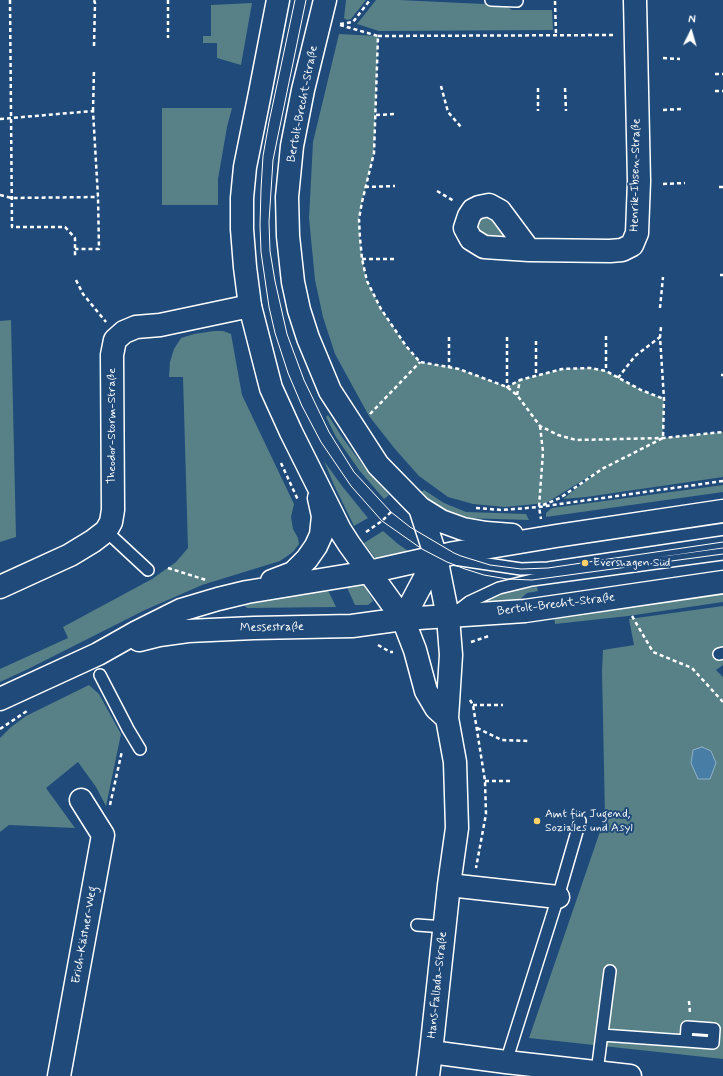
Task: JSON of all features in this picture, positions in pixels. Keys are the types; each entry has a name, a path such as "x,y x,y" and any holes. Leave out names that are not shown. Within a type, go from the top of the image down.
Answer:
{"main road":[{"path":"278,0 245,167 242,198 242,229 250,306 271,388 291,432 340,530 403,619 415,650 426,691 436,708 447,718"},
{"name":"Bertolt-Brecht-Straße","path":"324,0 303,90 292,146 287,197 288,236 293,282 299,310 308,338 330,391 356,432 378,465 414,501 442,521 463,529 486,533 543,538"},
{"name":"Henrik-Ibsen-Straße","path":"529,250 622,250 632,245 637,234 639,181 635,0"},
{"name":"Theodor-Storm-Straße","path":"106,531 111,522 113,510 112,355 115,340 124,332 136,327 160,325 250,306"},
{"path":"247,592 293,572 307,559 316,546 321,535 323,516 316,481"},
{"name":"Bertolt-Brecht-Straße","path":"414,501 436,557 448,617 525,611 723,582"},
{"name":"Bertolt-Brecht-Straße","path":"369,572 436,557 543,538 723,511"},
{"path":"0,587 70,555 106,531"},
{"path":"403,619 436,557"},
{"name":"Messestraße","path":"0,699 98,654 180,610 247,592 369,572"},
{"name":"Messestraße","path":"98,654 159,635 188,631 340,626 403,619 448,617"},
{"name":"Hans-Fallada-Straße","path":"448,617 451,655 447,718 455,762 457,828 430,1052 630,1076"},
{"path":"81,800 103,835"},
{"name":"Erich-Kästner-Weg","path":"59,1076 103,835"},
{"path":"449,885 558,896"},
{"path":"428,1076 430,1052"}],"lane":[{"path":"491,0 517,1"},
{"path":"106,531 148,570"},
{"path":"436,557 521,569 548,568 723,542"},
{"path":"448,617 469,602 499,588 532,580 723,554"},
{"path":"100,675 128,730 140,749"},
{"path":"506,1062 580,821"},
{"path":"417,925 445,927"},
{"path":"597,1072 610,972"},
{"path":"602,1034 686,1041"}],"path":[{"path":"10,0 12,227 66,227 75,238 75,257"},
{"path":"94,0 94,46"},
{"path":"168,0 168,38"},
{"path":"370,0 352,22 336,24 378,36 621,34"},
{"path":"554,1 556,35"},
{"path":"378,36 374,153 359,219 360,238 362,259 367,281 381,309 406,346 420,362 459,369 507,387 517,395 540,426 558,435 576,440 663,438 723,432"},
{"path":"663,58 680,58"},
{"path":"75,249 99,250 98,197 93,111 94,70"},
{"path":"715,74 723,74"},
{"path":"440,86 448,112 461,127"},
{"path":"538,88 538,111"},
{"path":"565,88 566,110"},
{"path":"715,91 723,91"},
{"path":"663,110 681,109"},
{"path":"0,119 93,111"},
{"path":"376,115 395,114"},
{"path":"663,184 685,183"},
{"path":"366,187 395,186"},
{"path":"718,187 723,187"},
{"path":"0,195 12,198 98,197"},
{"path":"362,259 396,259"},
{"path":"660,308 663,277"},
{"path":"76,280 83,294 107,323"},
{"path":"661,327 660,337 664,399 663,438"},
{"path":"606,336 606,371"},
{"path":"449,337 449,368"},
{"path":"507,337 507,387"},
{"path":"618,378 635,356 660,337"},
{"path":"536,341 536,376"},
{"path":"368,416 420,362"},
{"path":"507,387 520,380 562,369 590,368 606,371 641,390 664,399"},
{"path":"517,395 520,380"},
{"path":"539,507 543,452 540,426"},
{"path":"539,507 560,498 602,468 663,438"},
{"path":"474,508 502,510 539,507 723,481"},
{"path":"349,544 414,501"},
{"path":"168,568 213,582"},
{"path":"631,615 653,652 692,668 723,702"},
{"path":"473,705 503,705"},
{"path":"476,728 502,740 528,741"},
{"path":"103,835 128,730"},
{"path":"485,782 511,781"}],"green space":[{"path":"346,0 366,0 351,19 347,20 344,18"},
{"path":"376,0 505,5 512,10 552,10 553,30 379,31 357,24"},
{"path":"252,3 241,65 217,58 217,43 203,43 203,36 211,36 211,5"},
{"path":"339,34 378,36 374,153 359,219 360,238 362,259 367,281 381,309 406,346 420,362 459,369 507,387 520,380 562,369 590,368 606,371 641,390 664,399 663,438 723,432 723,477 563,499 598,471 546,503 505,507 473,504 448,497 419,476 395,449 369,416 335,354 323,317 315,280 309,218 313,142"},
{"path":"162,108 232,108 227,127 218,179 218,205 162,205"},
{"path":"485,217 493,219 504,231 504,237 501,241 477,233 477,225 481,218"},
{"path":"11,320 16,537 0,542 0,321"},
{"path":"223,331 231,334 242,395 294,504 291,517 293,529 298,538 299,544 293,552 280,561 202,585 145,610 0,682 0,669 68,638 63,627 152,579 176,562 188,548 183,377 169,377 170,362 174,349 181,338 194,334"},
{"path":"328,415 365,468 389,495 384,499 359,470 336,437 326,417"},
{"path":"324,461 342,486 368,518 354,526"},
{"path":"723,485 723,492 546,517 546,513 552,508"},
{"path":"424,490 444,503 466,512 526,514 529,520 465,518 452,514 419,493"},
{"path":"383,531 398,544 417,557 379,563 364,543"},
{"path":"344,581 362,581 373,601 368,605 355,605"},
{"path":"325,584 336,607 247,608 243,604"},
{"path":"537,587 538,591 527,593 519,600 479,605 507,592"},
{"path":"723,591 723,602 628,616 555,624 554,616"},
{"path":"723,606 723,665 716,670 723,677 723,1059 529,1038 605,817 602,671 603,650 634,645 629,619"},
{"path":"89,685 99,694 121,734 106,806 96,787 78,762 46,788 75,828 9,825 0,832 0,738 11,727 26,716"}],"water":[{"path":"702,747 711,751 716,763 710,779 698,779 691,763 693,750"}],"tram line":[{"path":"295,0 263,156 260,225 261,252 269,307 275,333 288,373 302,406 321,442 351,486 382,521 422,549 447,562 484,575 507,579 532,580 723,554"},
{"path":"306,0 273,160 269,222 270,251 287,334 304,380 329,432 354,472 391,512 410,527 454,553 490,565 521,569 548,568 723,542"}],"place":[{"name":"Evershagen Süd","path":"585,563"},
{"name":"Amt für Jugend, Soziales und Asyl","path":"537,821"}]}
